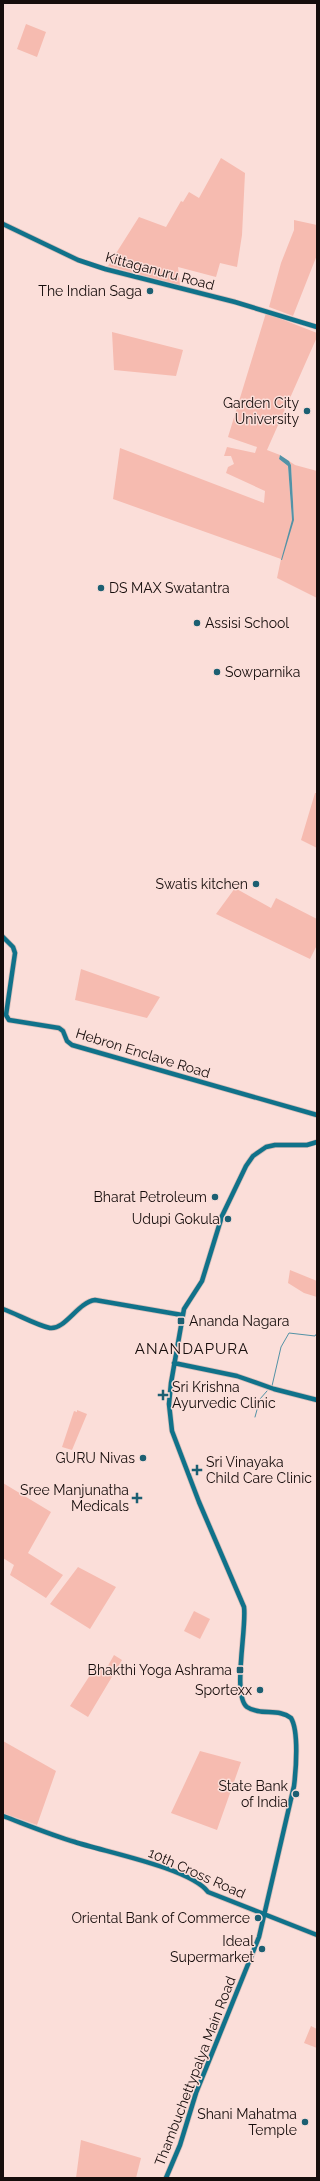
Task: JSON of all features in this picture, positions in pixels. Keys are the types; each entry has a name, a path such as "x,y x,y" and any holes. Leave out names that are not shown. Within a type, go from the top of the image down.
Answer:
{"street":[{"name":"Kittaganuru Road","path":"3,224 78,260 105,269 235,302 317,328"},
{"name":"Hebron Enclave Road","path":"3,937 15,953 6,1015 9,1020 59,1028 64,1032 67,1041 72,1045 317,1115"},
{"name":"Thambuchettypalya Main Road","path":"166,2178 180,2145 196,2093 253,1953 265,1914 294,1786 296,1761 294,1722 291,1718 284,1714 251,1709 242,1700 240,1672 244,1607 198,1502 172,1431 169,1404 174,1363 182,1315 186,1305 202,1281 222,1216 241,1174 249,1161 258,1152 270,1146 307,1145 317,1142"},
{"path":"3,1309 50,1328 61,1324 81,1305 95,1300 182,1315"},
{"path":"174,1363 237,1376 274,1389 317,1400"},
{"name":"10th Cross Road","path":"3,1816 66,1840 121,1854 202,1884 208,1892 317,1935"}],"shaded area":[{"path":"26,24 46,32 37,57 17,49"},
{"path":"221,158 245,173 242,235 237,267 220,263 216,277 178,267 180,285 108,266 139,217 166,227 181,201 183,202 189,192 199,198"},
{"path":"294,220 317,225 317,255 293,316 269,307 281,263 294,230"},
{"path":"266,313 317,333 317,337 267,450 280,455 279,459 288,466 292,520 294,520 291,465 289,461 295,465 317,471 317,598 277,578 281,559 113,499 120,448 264,503 265,491 226,473 228,467 234,464 231,456 224,456 227,447 255,453 257,447 228,437"},
{"path":"112,332 183,350 176,376 114,370"},
{"path":"315,793 317,793 317,848 301,840"},
{"path":"235,888 271,908 276,898 317,919 317,945 310,959 216,914"},
{"path":"81,969 160,997 147,1018 75,1000"},
{"path":"290,1270 317,1281 317,1297 304,1293 288,1283"},
{"path":"77,1410 87,1414 72,1450 62,1447 74,1411 77,1412"},
{"path":"3,1483 51,1512 28,1553 63,1575 46,1598 10,1575 14,1565 3,1558"},
{"path":"78,1567 116,1587 90,1629 50,1604"},
{"path":"194,1611 210,1619 200,1639 184,1631"},
{"path":"114,1655 122,1660 88,1717 70,1706 96,1666 105,1671"},
{"path":"3,1741 56,1771 37,1825 3,1813"},
{"path":"200,1751 241,1762 217,1830 171,1813"},
{"path":"311,2026 317,2029 317,2048 304,2043"},
{"path":"81,2140 141,2158 136,2178 76,2178"}],"water":[{"path":"280,455 289,461 291,465 294,520 282,560 292,520 288,466 279,459"}],"waterway":[{"path":"272,1386 281,1347 289,1333 315,1336 317,1333"},
{"path":"255,1417 260,1399 267,1391"}],"place":[{"name":"The Indian Saga","path":"150,291"},
{"name":"Garden City University","path":"307,411"},
{"name":"DS MAX Swatantra","path":"101,588"},
{"name":"Assisi School","path":"197,623"},
{"name":"Sowparnika","path":"217,672"},
{"name":"Swatis kitchen","path":"256,884"},
{"name":"Bharat Petroleum","path":"215,1197"},
{"name":"Udupi Gokula","path":"228,1219"},
{"name":"Ananda Nagara","path":"181,1321"},
{"name":"Sri Krishna Ayurvedic Clinic","path":"163,1395"},
{"name":"GURU Nivas","path":"143,1458"},
{"name":"Sri Vinayaka Child Care Clinic","path":"197,1470"},
{"name":"Sree Manjunatha Medicals","path":"137,1498"},
{"name":"Bhakthi Yoga Ashrama","path":"240,1670"},
{"name":"Sportexx","path":"260,1690"},
{"name":"State Bank of India","path":"296,1794"},
{"name":"Oriental Bank of Commerce","path":"258,1918"},
{"name":"Ideal Supermarket","path":"262,1949"},
{"name":"Shani Mahatma Temple","path":"305,2122"}],"district":[{"name":"ANANDAPURA","path":"192,1349"}]}
